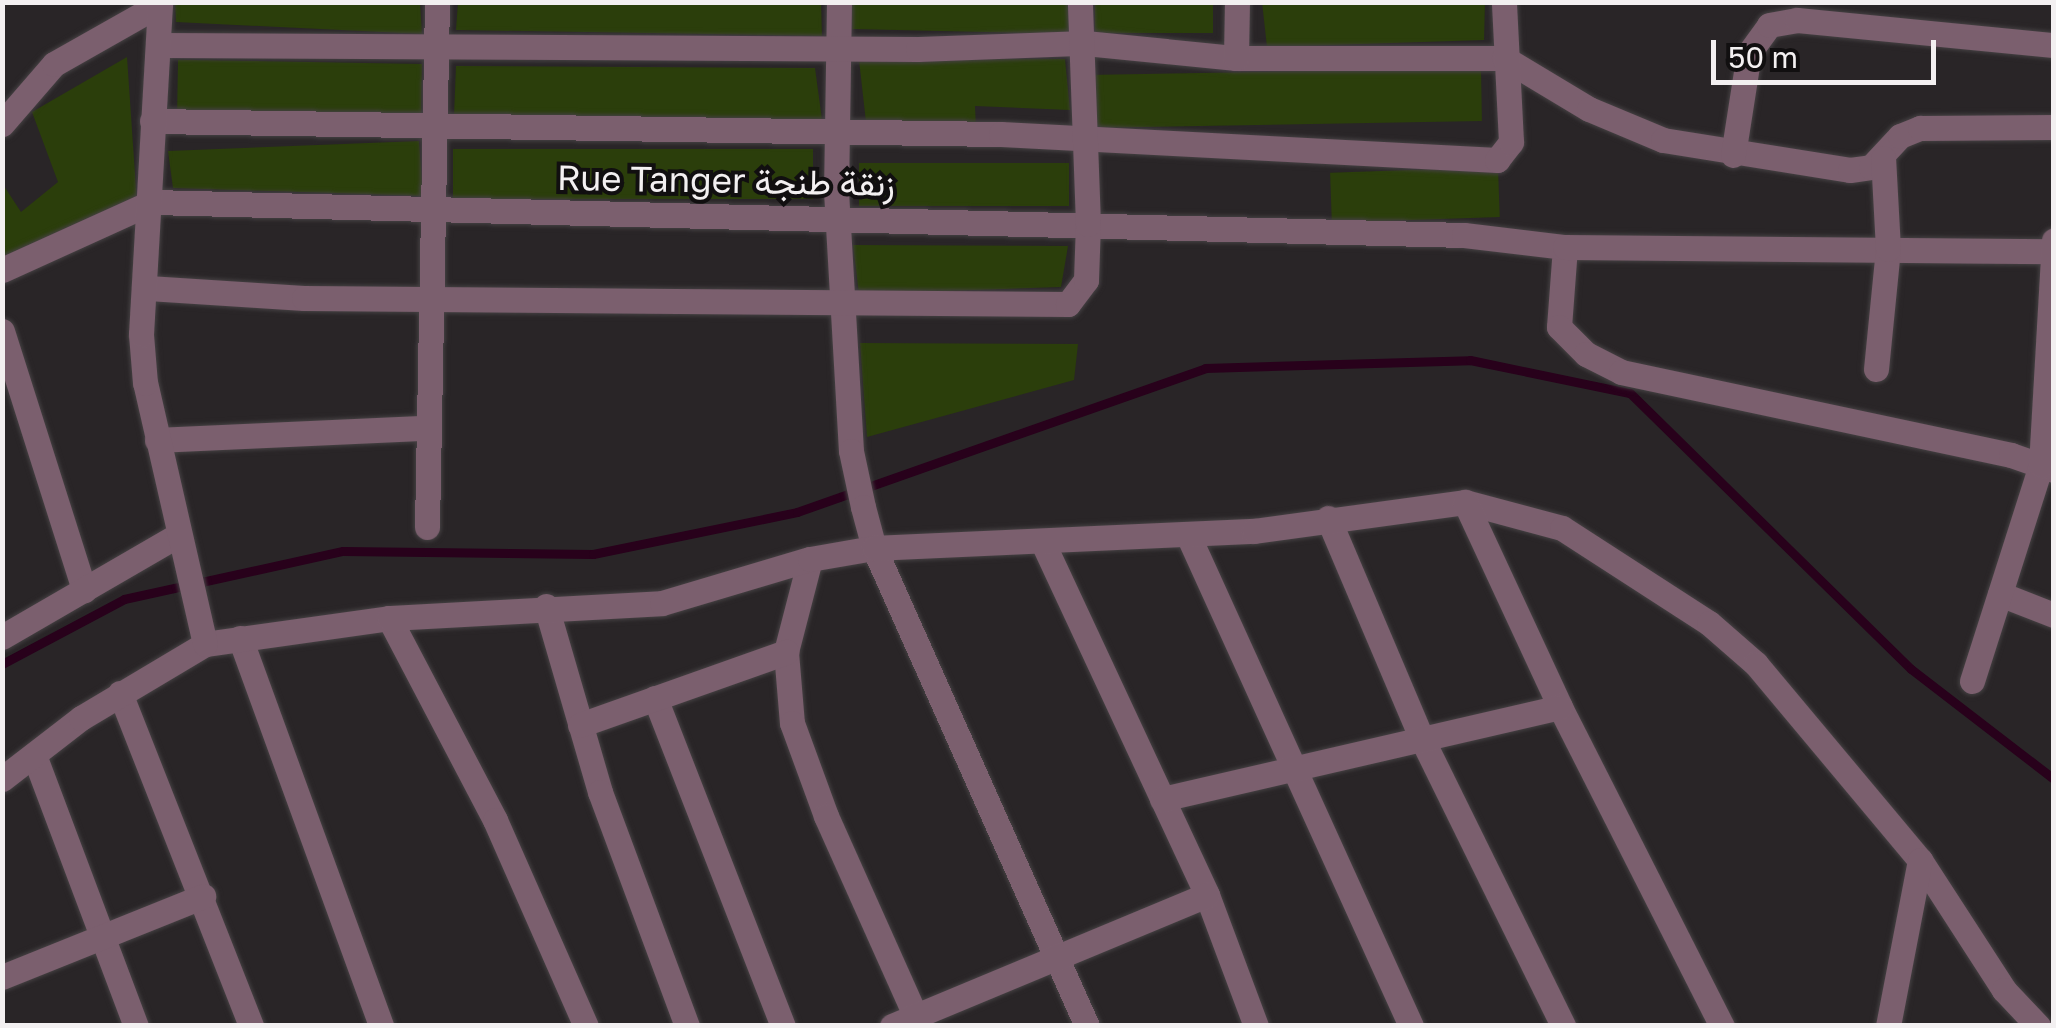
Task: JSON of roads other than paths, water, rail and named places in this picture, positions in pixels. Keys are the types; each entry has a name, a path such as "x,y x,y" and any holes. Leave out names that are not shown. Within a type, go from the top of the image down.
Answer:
{"street":[{"path":"426,527 429,209 437,2"},
{"path":"840,2 838,217 842,304 851,451 864,507 874,548 1087,1026"},
{"path":"148,288 428,299 1068,304 1086,280 1085,43 1080,2"},
{"path":"1236,2 1236,58"},
{"path":"152,121 1085,138 1497,160 1511,142 1504,2"},
{"path":"2,124 54,64 160,3 161,45 152,121 148,288 141,334 157,440 204,632"},
{"path":"1733,155 1749,53 1769,26 1797,20 2054,45"},
{"path":"161,45 435,49 582,44 842,49 1085,43 1236,58 1504,58 1588,109 1663,140 1733,155 1850,170 1882,158 1900,136 1920,128 2054,128"},
{"path":"1876,369 1888,250 1882,158"},
{"name":"Rue Tanger زنقة طنجة","path":"2,270 152,202 1464,235 1564,248 2053,251"},
{"path":"1972,682 2000,594 2048,468 2054,240"},
{"path":"1564,248 1559,327 1586,354 1621,372 2048,468"},
{"path":"2,331 84,590"},
{"path":"157,440 425,428"},
{"path":"1465,502 1560,708 1722,1026"},
{"path":"2,779 204,632 240,638 389,618 546,606 662,603 810,559 874,548 1188,535 1465,502 1562,528 1709,623 1756,664 1920,860 2004,990 2038,1026"},
{"path":"1328,518 1422,739 1562,1026"},
{"path":"1188,535 1410,1026"},
{"path":"1043,542 1206,896 1256,1026"},
{"path":"2,636 84,590 180,546"},
{"path":"810,559 786,652 792,723 909,1022 1206,896"},
{"path":"2000,594 2054,615"},
{"path":"546,606 580,725 686,1026"},
{"path":"389,618 496,820 586,1026"},
{"path":"240,638 381,1026"},
{"path":"580,725 786,652"},
{"path":"120,693 251,1026"},
{"path":"655,698 783,1026"},
{"path":"1162,799 1292,765 1560,708"},
{"path":"34,755 136,1026"},
{"path":"1888,1026 1920,860"},
{"path":"2,977 203,896"}],"waterway":[{"path":"2,664 124,599 343,551 593,554 797,512 1205,368 1470,360 1630,393 1911,669 2054,779"}]}
